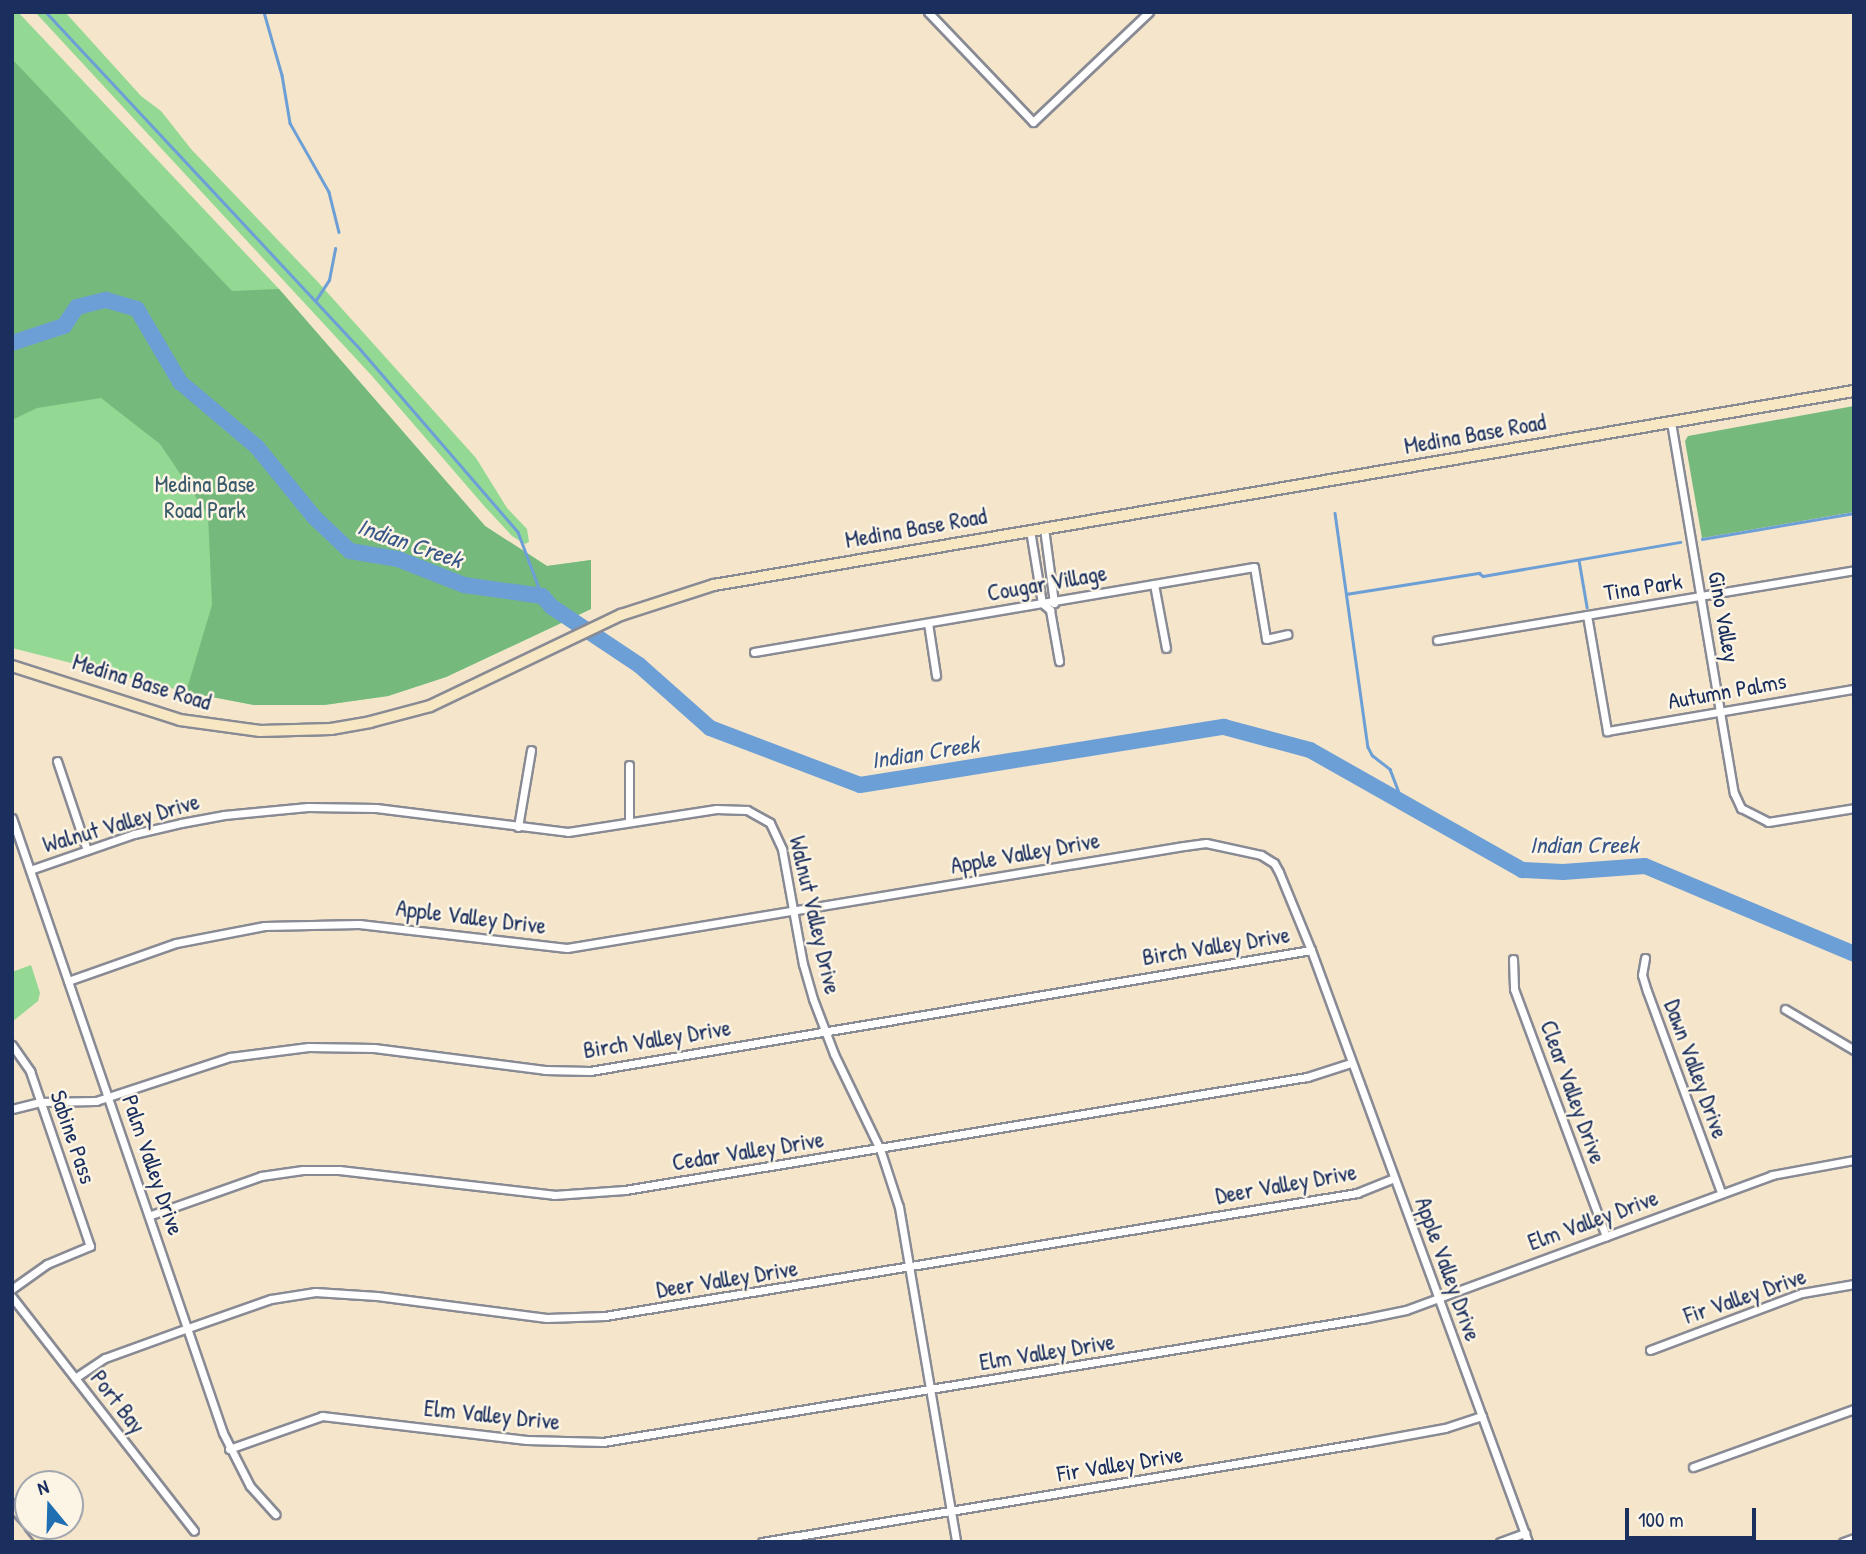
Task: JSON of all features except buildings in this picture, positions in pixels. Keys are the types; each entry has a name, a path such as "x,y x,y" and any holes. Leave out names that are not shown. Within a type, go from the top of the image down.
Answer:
{"street":[{"path":"928,12 1033,121 1149,12"},
{"name":"Medina Base Road","path":"12,666 180,720 219,727 296,732 370,722 430,706 604,623 650,604 714,585 1854,391"},
{"name":"Gino Valley","path":"1671,422 1734,793 1741,808 1759,820 1777,822 1854,808"},
{"path":"1044,528 1055,601 1050,610"},
{"path":"1030,530 1042,603 1050,610 1059,661"},
{"name":"Cougar Village","path":"754,652 1254,567 1266,639 1287,634"},
{"name":"Tina Park","path":"1437,640 1854,570"},
{"path":"1154,584 1166,649"},
{"name":"Autumn Palms","path":"1587,615 1607,730 1854,689"},
{"path":"928,623 936,675"},
{"path":"519,827 531,750"},
{"path":"57,761 87,850"},
{"path":"629,765 629,822"},
{"name":"Walnut Valley Drive","path":"30,870 134,834 192,821 308,807 376,808 568,832 716,809 747,810 770,823 777,834 803,964 825,1032 880,1149 899,1206 956,1542"},
{"name":"Palm Valley Drive","path":"12,818 151,1215 229,1449 250,1486 275,1514"},
{"name":"Apple Valley Drive","path":"68,981 176,943 264,926 359,924 567,948 1206,844 1249,852 1274,863 1311,950 1528,1542"},
{"name":"Birch Valley Drive","path":"12,1109 40,1102 96,1101 209,1062 308,1047 374,1048 567,1072 590,1071 1311,950"},
{"name":"Dawn Valley Drive","path":"1645,958 1642,975 1647,991 1721,1192"},
{"name":"Clear Valley Drive","path":"1513,959 1514,989 1606,1236"},
{"path":"1785,1009 1854,1050"},
{"name":"Sabine Pass","path":"12,1045 30,1071 90,1246 47,1264 12,1289"},
{"name":"Cedar Valley Drive","path":"151,1215 261,1176 303,1170 339,1170 523,1192 576,1195 880,1149 1307,1077 1351,1063"},
{"name":"Elm Valley Drive","path":"229,1449 322,1416 527,1440 603,1442 932,1391 1362,1319 1406,1310 1772,1175 1853,1163"},
{"name":"Deer Valley Drive","path":"75,1378 105,1358 188,1328 271,1299 315,1292 377,1296 568,1318 648,1311 1357,1193 1394,1178"},
{"name":"Fir Valley Drive","path":"1650,1350 1802,1293 1854,1284"},
{"name":"Port Bay","path":"12,1297 194,1531"},
{"path":"1693,1467 1854,1409"},
{"name":"Fir Valley Drive","path":"762,1542 1429,1432 1482,1416"},
{"path":"1500,1542 1525,1533"},
{"path":"1843,1542 1854,1538"}],"green space":[{"name":"Medina Base Road Park","path":"12,12 18,12 279,289 485,526 547,566 591,560 591,609 446,677 388,696 324,705 254,705 186,692 12,648"},
{"path":"35,12 65,12 141,96 161,111 191,149 317,281 476,458 507,508 527,529 529,542 525,544 512,536 372,376"},
{"name":"Medina Base Road Park","path":"12,59 232,291 279,289 485,526 547,566 591,560 591,609 446,677 388,696 324,705 254,705 186,692 212,605 208,515 160,444 101,398 37,408 12,420"},
{"path":"1854,406 1854,512 1702,538 1685,441 1688,436"},
{"path":"31,965 40,993 38,1001 12,1022 12,972"}],"waterway":[{"path":"46,12 361,350 518,532 542,596"},
{"path":"264,12 282,75 290,123 329,192 339,232"},
{"path":"316,300 329,280 335,249"},
{"name":"Indian Creek","path":"12,343 64,326 77,307 106,300 137,309 180,382 257,447 314,517 350,551 398,559 464,585 542,596 552,607 639,665 710,728 860,785 1224,727 1310,750 1522,870 1563,872 1645,866 1854,954"},
{"path":"1335,513 1368,747 1372,755 1390,769 1404,805"},
{"path":"1702,539 1854,513"},
{"path":"1346,594 1479,573 1483,576 1680,542"},
{"path":"1579,560 1587,607"}]}
